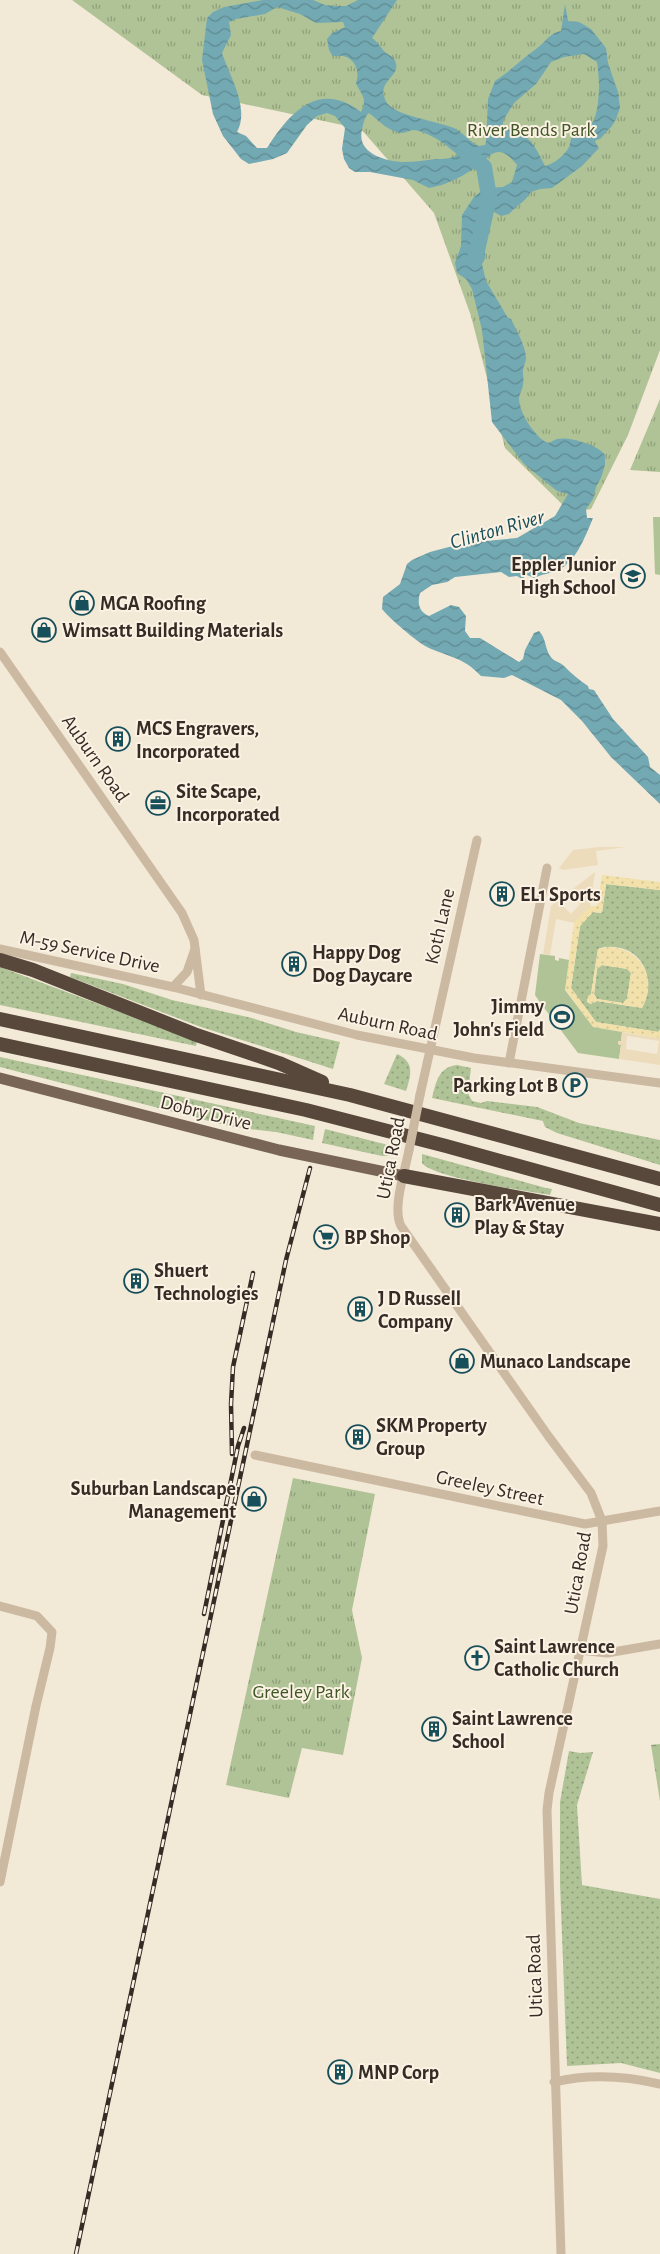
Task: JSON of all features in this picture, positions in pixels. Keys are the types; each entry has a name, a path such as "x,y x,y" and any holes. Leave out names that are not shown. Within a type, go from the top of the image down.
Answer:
{"highway":[{"path":"0,960 32,970 194,1034 279,1063 350,1095"},
{"path":"0,1019 350,1095 660,1179"},
{"path":"0,1044 316,1112 660,1205"},
{"path":"404,1176 660,1224"}],"main road":[{"name":"Dobry Drive","path":"0,1078 273,1148 404,1176"}],"street":[{"name":"Auburn Road","path":"0,652 171,896 189,925 195,947 202,995"},
{"name":"Koth Lane","path":"430,1050 477,840"},
{"path":"509,1063 547,868"},
{"path":"174,987 187,972 195,947"},
{"name":"M-59 Service Drive","path":"0,949 174,987"},
{"name":"Auburn Road","path":"174,987 310,1024 430,1050 509,1063 660,1083"},
{"name":"Utica Road","path":"430,1050 404,1176 398,1208 398,1220 549,1437 591,1493 602,1521 603,1546 547,1802 554,2082 561,2254"},
{"name":"Greeley Street","path":"255,1455 588,1524 660,1511"},
{"path":"0,1606 37,1616 52,1632 50,1648 5,1838 0,1882"},
{"path":"580,1650 607,1653 660,1644"},
{"path":"554,2082 568,2079 605,2077 633,2078 660,2084"}],"green space":[{"name":"River Bends Park","path":"72,0 660,0 660,350 628,435 591,509 571,513 505,448 471,316 434,213 361,129 202,95"},
{"path":"660,399 660,472 630,470"},
{"path":"653,517 660,517 660,575 655,574"},
{"path":"606,884 660,890 660,1030 658,1032 596,1022 571,988 580,926 593,912 602,913","holes":["617,947 628,950 637,956 643,964 647,974 648,985 642,1008 597,1001 591,1004 587,1002 591,994 598,949"]},
{"path":"540,954 555,956 555,960 559,961 559,958 569,960 565,990 593,1027 622,1032 621,1042 618,1044 621,1045 619,1059 578,1053 535,995"},
{"path":"602,965 628,969 631,973 627,999 623,1003 597,999 594,994 597,969"},
{"path":"0,967 197,1041 196,1046 0,1005"},
{"path":"71,973 123,984 172,1000 252,1018 296,1032 340,1042 333,1069 201,1027 70,977"},
{"path":"397,1054 403,1057 409,1065 410,1074 406,1091 384,1084"},
{"path":"0,1057 315,1126 313,1140 276,1132 232,1127 0,1067"},
{"path":"457,1065 471,1068 468,1093 472,1101 537,1107 579,1123 660,1140 660,1165 557,1133 545,1127 543,1121 432,1098 442,1072 451,1066"},
{"path":"325,1129 396,1147 390,1156 382,1156 322,1143"},
{"path":"422,1154 552,1189 550,1195 461,1179 430,1169 422,1163"},
{"name":"Greeley Park","path":"293,1478 375,1494 352,1610 362,1658 343,1755 302,1748 289,1798 226,1785"},
{"path":"660,1744 660,1801 651,1745"},
{"path":"569,1751 580,1753 593,1752 577,1805 582,1885 660,1899 660,2073 621,2063 567,2066 560,1883 560,1802"}],"sand":[{"path":"602,875 660,882 660,890 606,884 602,913 593,912 580,926 571,988 596,1022 658,1032 660,1030 660,1038 593,1027 565,989 574,923 590,906 597,906"},
{"path":"608,947 620,948 638,959 644,967 648,987 647,997 642,1008 597,1001 591,1004 587,1002 587,997 591,994 598,949","holes":["602,965 627,969 631,973 627,999 623,1003 597,999 594,994 597,969"]}],"shaded area":[{"path":"626,847 596,851 598,865 563,870 559,868 573,850"},
{"path":"595,872 590,906 574,923 556,919 550,955 543,954 551,906","holes":["570,895 580,904 571,914 561,904"]},
{"path":"622,1032 660,1038 660,1065 619,1059 621,1045 618,1044 618,1041 621,1041","holes":["627,1036 659,1041 657,1054 626,1049"]}],"water":[{"path":"263,0 313,0 325,5 346,6 358,0 397,0 372,38 394,59 396,65 396,70 384,89 387,103 392,108 408,115 454,128 479,146 485,145 486,142 488,99 495,81 539,47 550,36 561,31 565,4 568,21 579,22 591,29 606,48 608,63 618,92 620,108 612,126 600,139 596,140 595,142 599,148 582,166 552,188 531,192 509,214 501,216 494,212 486,219 482,226 485,258 482,264 486,281 508,318 511,319 524,348 526,360 519,399 527,422 535,433 546,442 549,443 562,438 575,440 597,448 605,455 605,465 601,478 593,499 586,509 587,518 593,518 574,556 556,571 534,578 527,575 522,579 517,576 509,577 501,572 455,577 447,582 432,585 420,593 419,604 421,610 429,616 451,605 459,607 466,616 465,631 470,638 480,638 519,662 523,659 525,650 534,633 539,631 552,658 562,664 588,686 589,689 594,690 613,719 648,757 650,767 660,775 660,804 611,757 582,721 561,700 512,675 504,678 481,676 462,661 422,644 382,609 383,597 400,584 407,564 412,560 430,552 464,543 517,538 555,516 568,494 557,491 524,464 492,422 482,330 472,289 466,279 457,273 455,263 461,246 462,215 474,197 485,188 503,187 512,182 517,165 506,154 495,152 461,176 442,185 429,188 413,180 370,172 355,172 349,168 344,159 342,149 345,128 335,116 327,113 317,116 307,125 287,153 273,159 249,164 241,159 223,136 213,114 202,60 207,18 213,12 224,7","holes":["277,7 300,14 316,23 343,22 345,27 332,33 327,39 329,50 332,55 343,56 351,60 356,66 356,83 364,103 361,112 346,103 332,99 319,100 307,104 285,123 267,148 257,148 246,136 237,132 240,123 240,103 222,53 231,35 229,22 265,14","584,54 597,62 599,84 597,107 594,121 573,135 569,147 562,156 545,166 534,146 524,135 511,130 503,130 502,127 504,119 514,103 536,84 551,62 564,57","369,113 384,126 397,132 403,133 414,130 426,133 458,155 408,162 397,162 381,158 368,150 361,138 365,118"]}],"waterway":[{"name":"Clinton River","path":"464,150 484,167 489,197 476,255"}],"railway":[{"path":"76,2254 286,1260 310,1168"},
{"path":"232,1454 231,1404 233,1367 253,1273"},
{"path":"204,1614 238,1446 244,1428"}],"place":[{"name":"Eppler Junior High School","path":"633,576"},
{"name":"MGA Roofing","path":"82,603"},
{"name":"Wimsatt Building Materials","path":"44,630"},
{"name":"MCS Engravers, Incorporated","path":"118,739"},
{"name":"Site Scape, Incorporated","path":"158,803"},
{"name":"EL1 Sports","path":"502,894"},
{"name":"Happy Dog Dog Daycare","path":"294,964"},
{"name":"Jimmy John's Field","path":"562,1017"},
{"name":"Parking Lot B","path":"575,1085"},
{"name":"Bark Avenue Play & Stay","path":"457,1215"},
{"name":"BP Shop","path":"326,1237"},
{"name":"Shuert Technologies","path":"136,1281"},
{"name":"J D Russell Company","path":"360,1309"},
{"name":"Munaco Landscape","path":"462,1361"},
{"name":"SKM Property Group","path":"358,1437"},
{"name":"Suburban Landscape Management","path":"254,1499"},
{"name":"Saint Lawrence Catholic Church","path":"477,1658"},
{"name":"Saint Lawrence School","path":"434,1729"},
{"name":"MNP Corp","path":"340,2072"}]}
